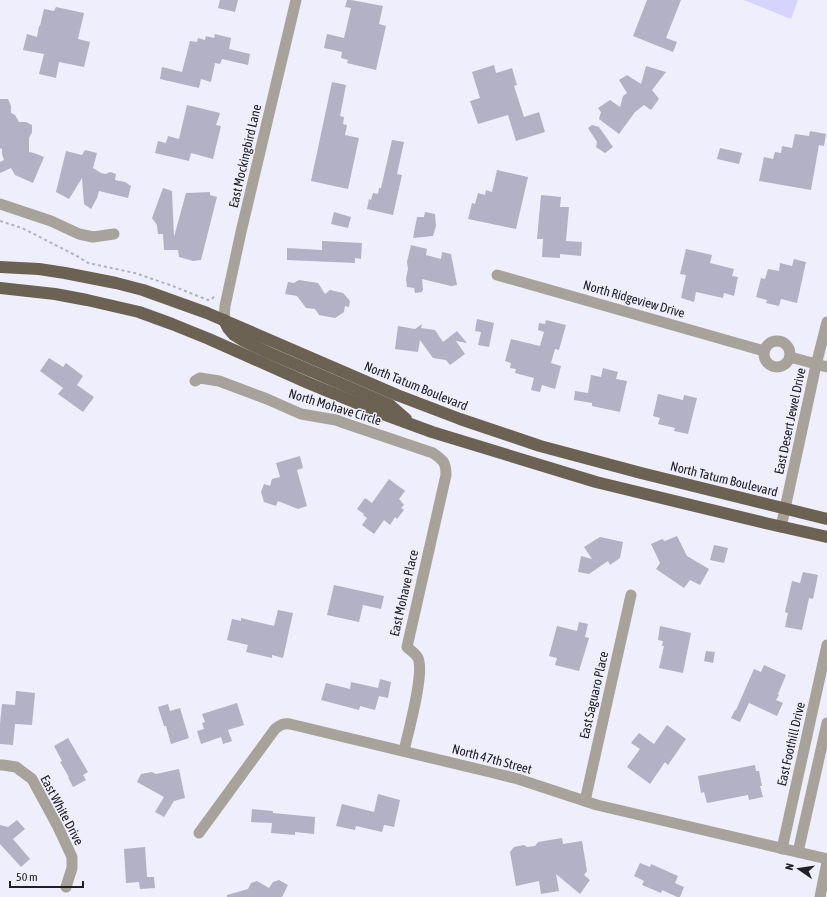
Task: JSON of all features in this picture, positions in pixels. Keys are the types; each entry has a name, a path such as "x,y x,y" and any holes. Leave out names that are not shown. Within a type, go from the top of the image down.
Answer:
{"main road":[{"name":"North Tatum Boulevard","path":"0,267 39,269 65,273 143,290 224,320 397,394 460,419 540,446 641,473 827,519"},
{"path":"0,288 68,296 139,312 209,339 308,383 413,426 538,466 596,482 827,537"},
{"path":"224,320 228,328 242,340 390,405 413,426"}],"street":[{"name":"East Mockingbird Lane","path":"224,320 225,306 241,232 296,0"},
{"path":"0,204 51,221 79,234 93,237 114,234"},
{"name":"North Ridgeview Drive","path":"497,275 764,351"},
{"name":"East Desert Jewel Drive","path":"781,527 822,366 827,322"},
{"path":"780,341 787,346 790,357 785,365 776,367 768,364 765,360 764,351 772,342 780,341"},
{"path":"790,357 822,366"},
{"name":"North Mohave Circle","path":"195,381 200,378 219,381 267,399 301,414 336,420 433,453 442,460"},
{"name":"East Mohave Place","path":"404,751 418,688 420,672 418,657 406,647 446,475 446,467 442,460"},
{"name":"East Saguaro Place","path":"585,801 631,595"},
{"name":"East Foothill Drive","path":"782,848 826,651"},
{"name":"North 47th Street","path":"199,833 274,729 280,725 290,724 518,779 597,805 827,859"},
{"path":"798,852 827,724"},
{"name":"East White Drive","path":"0,765 16,766 32,779 58,827 72,857 72,868 66,887"},
{"path":"820,897 827,862"}],"path":[{"path":"0,221 22,228 88,263 135,273 208,300 212,299 217,293"}],"shaded area":[{"path":"744,0 798,0 791,19"}],"building":[{"path":"220,0 238,0 235,12 218,8"},
{"path":"347,0 383,6 379,24 386,26 376,70 347,63 348,60 341,58 342,52 324,48 327,34 344,38 351,8 345,7"},
{"path":"647,0 681,0 666,38 677,42 673,52 633,36"},
{"path":"56,7 84,13 78,39 90,42 84,67 59,62 56,78 39,74 44,54 23,50 27,34 37,37 44,9 54,11"},
{"path":"215,34 231,38 229,49 250,54 248,65 222,59 220,64 215,63 211,82 201,79 199,88 160,79 162,67 182,72 190,41 197,42 198,38 205,40 206,36 214,38"},
{"path":"494,65 496,73 512,68 517,85 514,86 524,117 539,112 545,132 516,141 508,115 478,124 470,101 480,98 472,72"},
{"path":"646,66 666,72 652,90 659,99 651,110 644,105 635,112 619,134 599,119 601,112 598,108 610,100 620,107 623,96 627,93 619,80 627,75 641,84"},
{"path":"332,82 346,85 340,116 344,117 343,124 347,125 345,135 359,138 348,189 311,181"},
{"path":"0,99 8,99 11,106 11,113 15,115 19,122 26,122 32,125 32,132 29,138 29,152 44,157 33,183 15,175 11,168 0,173 0,162 4,160 2,149 0,148"},
{"path":"187,105 220,113 216,125 221,126 213,159 191,153 189,161 155,153 158,141 166,143 168,136 179,139"},
{"path":"592,125 599,127 613,147 605,153 596,147 597,142 588,128"},
{"path":"810,131 826,134 824,146 819,145 811,190 759,181 764,157 773,159 775,152 781,153 782,146 792,148 795,134 809,136"},
{"path":"392,140 404,142 397,174 402,175 393,215 367,209 369,199 371,200 373,193 378,194 379,188 381,188"},
{"path":"720,148 742,153 739,164 717,159"},
{"path":"85,150 97,153 93,168 101,173 106,174 110,172 116,174 115,180 125,182 131,186 128,198 99,191 91,209 84,204 82,178 69,199 56,192 66,151 82,155"},
{"path":"497,170 528,177 516,229 468,219 472,203 475,204 478,193 485,195 486,190 492,192"},
{"path":"163,188 172,191 174,237 186,193 210,192 210,195 217,197 201,260 193,261 179,257 178,250 164,250 163,234 158,234 157,225 152,218"},
{"path":"541,195 561,197 560,207 569,207 566,241 582,242 581,256 560,254 560,258 542,257 543,239 537,239"},
{"path":"334,212 351,217 348,228 331,224"},
{"path":"425,212 435,214 436,226 433,236 413,238 417,217 424,217"},
{"path":"322,241 362,243 361,259 355,258 355,263 287,260 287,248 322,250"},
{"path":"411,245 427,249 426,255 441,259 442,252 451,254 457,285 451,286 422,279 422,292 415,293 414,288 407,287 407,262"},
{"path":"686,249 712,255 710,263 734,269 732,276 738,277 734,296 724,293 723,298 696,292 694,302 681,298 686,275 680,274"},
{"path":"794,259 806,262 797,303 781,299 779,306 766,303 767,300 756,297 761,278 765,279 768,269 779,271 780,263 792,266"},
{"path":"299,280 318,283 325,294 330,290 343,293 350,301 349,307 345,306 344,312 335,318 319,315 315,309 306,308 297,296 285,294 288,282 294,283"},
{"path":"477,319 494,323 489,347 478,345 481,332 475,331"},
{"path":"546,320 566,325 559,350 555,349 551,363 561,366 555,389 542,385 540,392 531,390 534,378 515,373 516,369 510,368 511,363 505,361 511,339 540,346 544,332 538,330 539,323 545,324"},
{"path":"422,324 421,328 435,330 443,342 457,331 467,343 456,341 465,354 450,365 446,360 433,358 420,340 418,352 395,349 398,326 415,329"},
{"path":"49,358 63,367 66,363 83,376 77,385 94,397 83,412 58,394 63,388 40,371"},
{"path":"603,368 618,372 616,379 627,381 620,412 592,406 592,403 574,400 575,391 588,393 591,375 601,377"},
{"path":"658,394 683,400 684,395 697,398 688,434 674,431 675,428 658,424 660,418 653,416"},
{"path":"300,456 303,468 297,470 307,506 298,509 278,501 276,506 264,502 261,492 264,484 270,486 272,479 280,477 276,463"},
{"path":"389,479 405,491 399,499 404,505 401,508 404,510 397,519 395,517 390,525 384,520 374,534 362,525 367,518 357,509 365,498 372,503"},
{"path":"677,536 687,556 709,569 700,585 690,580 684,588 656,569 660,563 651,544 662,539 665,541"},
{"path":"600,537 623,542 620,558 610,565 608,561 589,574 578,572 581,556 592,559 584,547"},
{"path":"714,545 728,548 724,563 710,560"},
{"path":"803,572 818,575 813,599 809,598 802,630 785,627 788,613 785,612 792,581 800,583"},
{"path":"334,585 384,596 381,609 363,605 359,622 327,615"},
{"path":"278,610 293,613 283,658 272,655 272,658 246,652 248,645 227,640 232,619 241,621 241,618 274,626"},
{"path":"579,622 588,624 585,637 589,638 579,671 555,665 557,658 549,656 557,626 577,631"},
{"path":"660,626 691,633 683,673 659,668 664,646 662,646 663,641 658,640"},
{"path":"706,651 715,652 713,663 704,661"},
{"path":"764,665 786,675 776,700 783,703 777,716 749,703 740,722 731,718 754,669 761,672"},
{"path":"380,679 391,682 388,698 379,696 375,710 360,706 359,710 321,700 326,683 350,689 351,682 378,688"},
{"path":"16,691 35,693 32,725 15,724 13,745 0,744 2,704 15,705"},
{"path":"237,703 244,725 228,730 232,741 223,744 221,737 201,744 197,731 204,729 202,723 205,722 202,714"},
{"path":"168,704 170,711 180,708 189,738 171,744 166,726 164,726 158,707"},
{"path":"667,725 686,739 668,765 665,762 650,784 627,767 640,749 631,743 639,733 654,744"},
{"path":"68,738 88,772 83,775 86,780 73,787 60,762 62,761 54,746"},
{"path":"755,765 756,771 759,771 762,786 760,786 763,797 749,800 748,795 707,803 704,792 701,793 698,776"},
{"path":"179,769 185,798 174,801 164,817 155,812 164,797 137,782 141,774 152,772 156,774"},
{"path":"378,794 400,800 394,827 384,825 382,832 356,826 355,830 336,826 342,804 374,812"},
{"path":"252,809 273,811 273,813 315,817 314,834 295,832 295,835 271,833 272,823 251,822"},
{"path":"17,820 25,829 13,839 30,859 21,867 0,844 0,825 8,827"},
{"path":"562,838 563,844 582,841 587,871 584,875 590,880 580,894 556,874 559,891 541,894 539,881 516,886 510,852 514,847 524,845 527,847 535,846 538,842"},
{"path":"145,847 147,877 154,877 155,888 140,889 139,882 126,883 124,849"},
{"path":"640,863 650,867 651,864 678,876 675,883 684,887 680,897 662,890 661,893 642,885 644,881 634,876"},
{"path":"279,880 288,885 282,897 227,897 227,895 248,889 251,883 257,881 269,888 273,882"}]}
